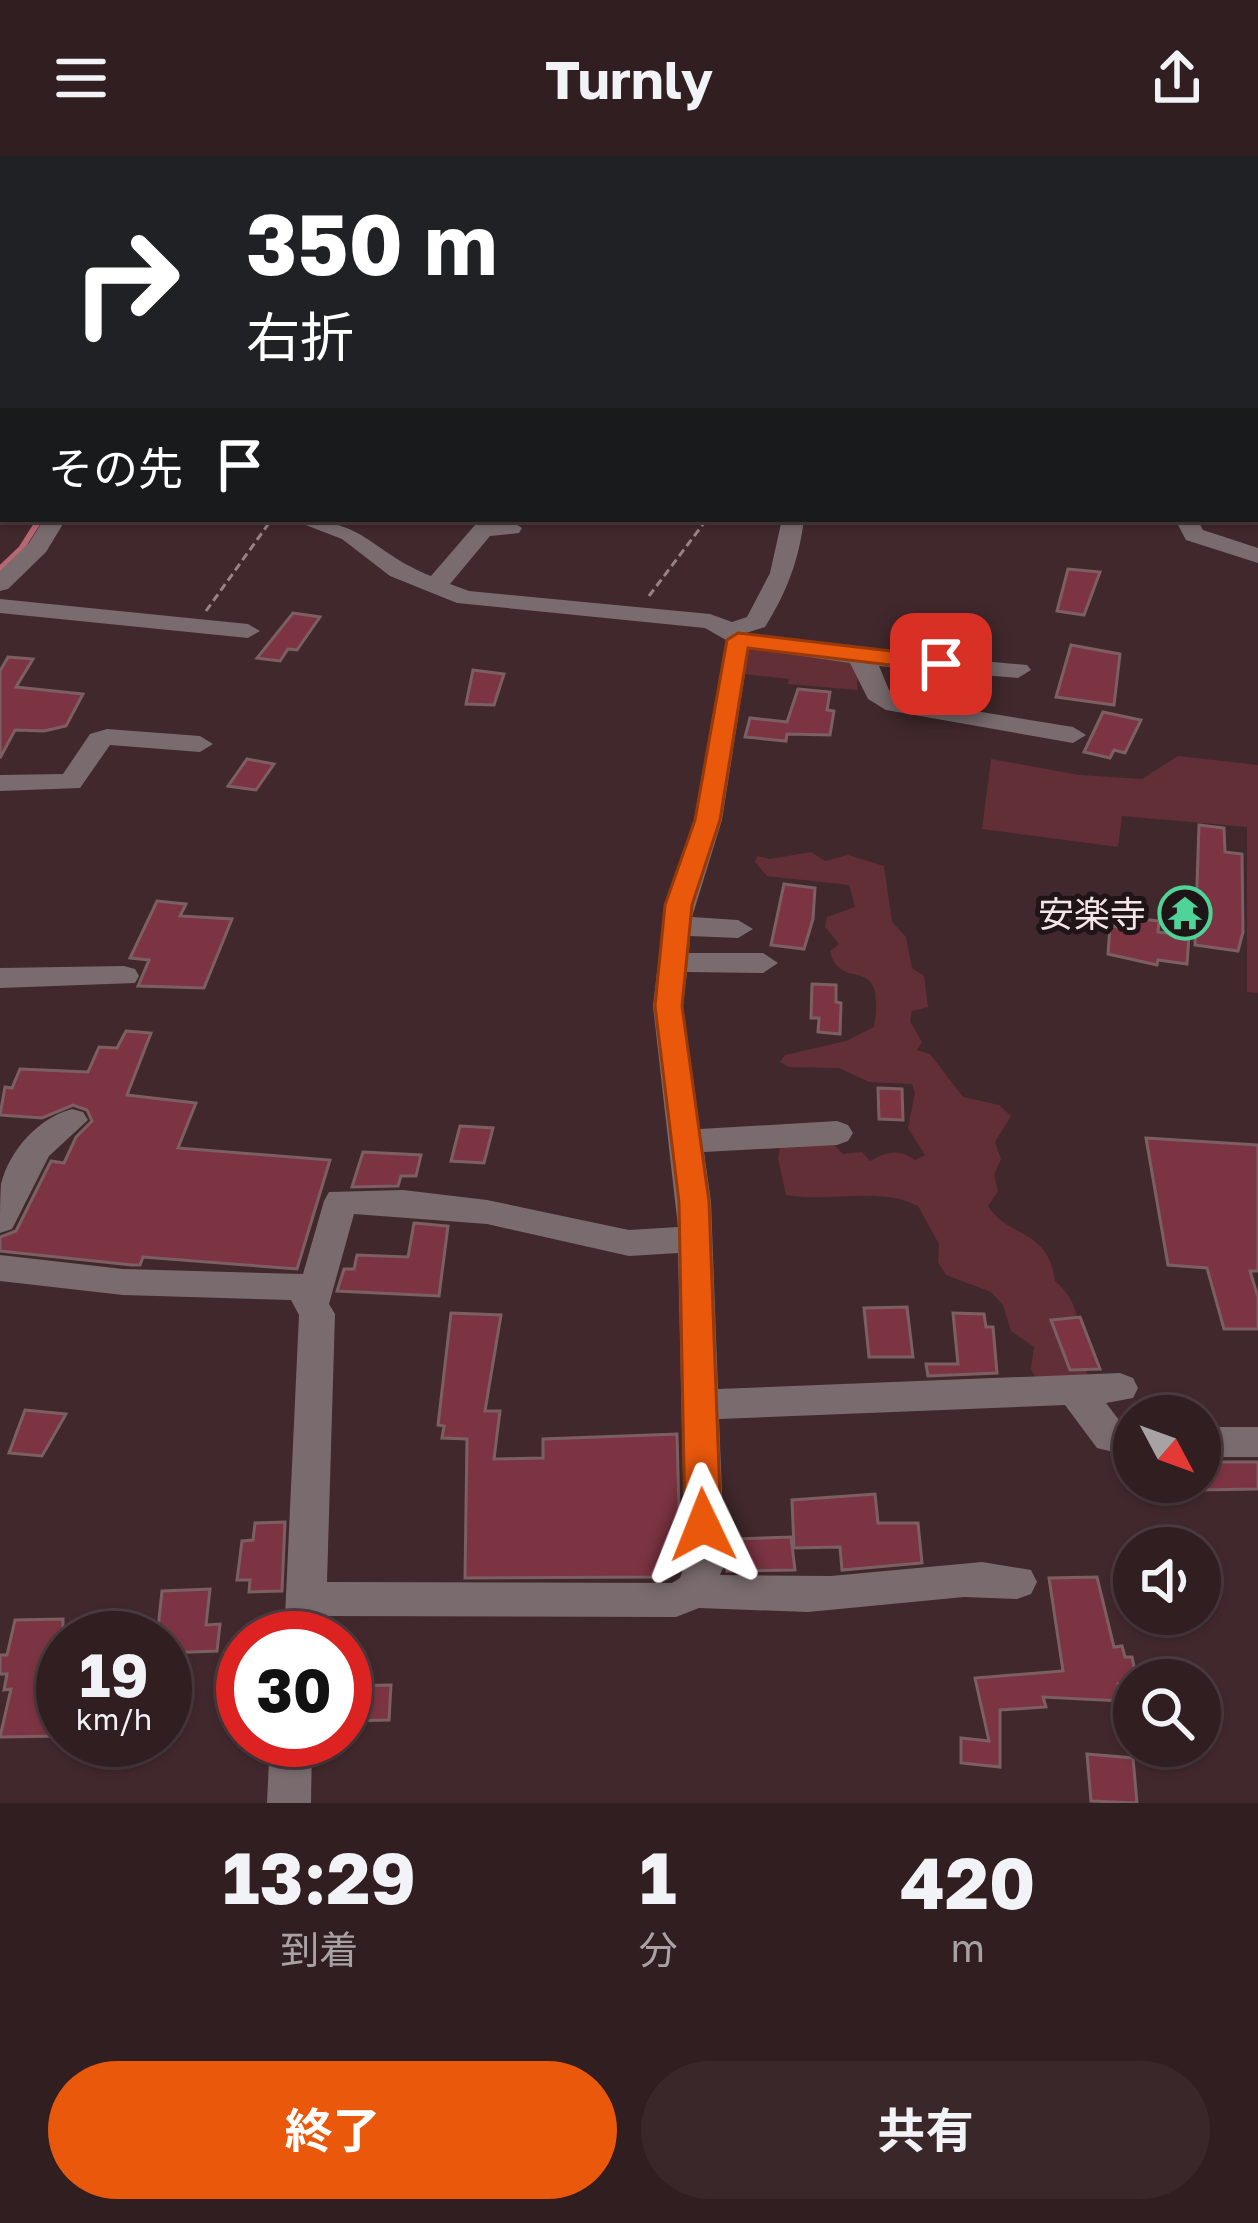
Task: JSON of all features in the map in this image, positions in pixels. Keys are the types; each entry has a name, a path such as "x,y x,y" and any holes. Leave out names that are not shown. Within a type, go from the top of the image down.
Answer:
{"street":[{"path":"5,574 38,547 53,522"},
{"path":"311,522 350,534 398,571 465,598 710,622 734,635 858,657 1018,670"},
{"path":"734,635 756,622 782,579 790,561 793,522"},
{"path":"1188,522 1194,535 1258,556"},
{"path":"1197,522 1258,539"},
{"path":"434,588 482,530 511,528"},
{"path":"0,607 248,631"},
{"path":"695,1590 704,1564 694,1202 668,1006 679,905 708,820 734,635"},
{"path":"858,657 871,671 877,694 895,705 1073,735"},
{"path":"0,783 71,782 99,740 106,737 200,744"},
{"path":"677,926 738,929"},
{"path":"673,962 763,963"},
{"path":"0,978 124,976"},
{"path":"0,1220 40,1143 55,1125 72,1120"},
{"path":"686,1141 837,1133"},
{"path":"307,1611 316,1429 314,1302 341,1201 467,1209 629,1243 692,1239"},
{"path":"0,1268 123,1282 286,1285 301,1287 314,1302"},
{"path":"698,1405 1120,1388"},
{"path":"1076,1392 1113,1438"},
{"path":"1221,1442 1258,1442"},
{"path":"309,1599 676,1600 695,1590 729,1595 874,1591 988,1576 1017,1582"},
{"path":"289,1803 290,1767"}],"path":[{"path":"196,625 270,522"},
{"path":"635,614 705,522"}],"shaded area":[{"path":"748,646 857,666 857,690 788,684 789,679 743,674"},
{"path":"1178,756 1258,765 1258,993 1247,992 1247,827 1122,816 1118,847 982,829 991,759 1080,775 1142,779"},
{"path":"811,852 825,861 848,855 884,866 892,922 906,937 912,968 924,976 928,1007 912,1011 910,1021 922,1042 917,1050 930,1054 963,1097 999,1105 1011,1116 995,1142 1001,1159 994,1175 998,1191 988,1206 1045,1252 1055,1281 1073,1303 1087,1373 1083,1381 1037,1381 1031,1369 1034,1347 1011,1331 1003,1305 991,1292 946,1275 938,1262 939,1244 918,1206 887,1197 786,1195 778,1158 781,1143 834,1145 843,1154 862,1152 870,1161 892,1153 915,1160 925,1155 908,1128 915,1093 912,1084 869,1082 839,1068 789,1067 780,1062 785,1055 846,1041 874,1027 874,988 868,980 835,964 830,951 839,944 825,927 827,917 855,907 849,885 767,876 755,862 757,856 770,859"}],"building":[{"path":"1068,569 1100,572 1084,615 1057,611"},
{"path":"293,613 320,617 297,650 288,649 280,661 257,658"},
{"path":"1071,645 1120,654 1114,705 1056,697"},
{"path":"8,657 33,659 16,687 83,694 66,726 15,730 0,758 0,671"},
{"path":"473,670 504,674 494,705 466,704"},
{"path":"798,689 830,692 827,710 834,711 830,735 787,734 786,741 745,737 750,718 787,722"},
{"path":"1103,712 1141,720 1125,753 1114,750 1110,758 1084,752"},
{"path":"247,759 274,764 256,790 228,786"},
{"path":"1199,825 1224,828 1225,852 1242,854 1243,932 1238,951 1195,945"},
{"path":"784,884 815,888 804,949 771,945"},
{"path":"157,901 186,904 180,916 232,919 204,988 138,986 149,960 130,958"},
{"path":"1133,918 1159,921 1158,932 1189,936 1187,964 1158,960 1157,965 1108,954 1110,926 1133,929"},
{"path":"812,984 836,985 840,1034 818,1032 819,1018 811,1018"},
{"path":"126,1031 151,1033 127,1095 196,1103 178,1148 330,1160 297,1269 143,1257 140,1265 132,1265 0,1251 0,1237 16,1231 51,1161 64,1163 76,1137 92,1121 87,1110 73,1105 42,1118 0,1115 5,1087 12,1088 20,1069 88,1072 99,1047 117,1048"},
{"path":"878,1088 902,1089 903,1120 879,1119"},
{"path":"460,1126 493,1128 484,1163 451,1161"},
{"path":"1146,1138 1258,1145 1258,1271 1250,1271 1258,1297 1258,1329 1224,1329 1207,1268 1168,1265"},
{"path":"363,1152 421,1155 416,1176 401,1176 398,1186 352,1187"},
{"path":"414,1223 448,1226 439,1296 337,1291 344,1269 354,1269 357,1255 408,1257"},
{"path":"907,1307 913,1357 869,1357 864,1308"},
{"path":"451,1313 501,1315 485,1411 500,1411 494,1459 543,1458 543,1439 677,1434 680,1550 663,1550 664,1577 465,1578 467,1439 442,1438 444,1426 438,1425"},
{"path":"953,1313 984,1314 986,1327 993,1327 997,1373 928,1376 926,1364 958,1364"},
{"path":"1080,1317 1100,1369 1070,1370 1051,1320"},
{"path":"25,1410 66,1414 42,1456 9,1453"},
{"path":"1221,1462 1258,1462 1258,1489 1221,1490"},
{"path":"875,1494 878,1523 918,1523 922,1563 842,1570 840,1547 794,1548 792,1500"},
{"path":"285,1522 282,1591 249,1592 250,1580 237,1580 242,1541 253,1540 255,1523"},
{"path":"791,1537 795,1570 727,1571 735,1539"},
{"path":"1097,1577 1114,1647 1122,1646 1125,1657 1132,1659 1113,1659 1113,1701 1043,1697 1046,1707 1000,1710 1000,1767 961,1763 961,1738 989,1741 975,1678 1063,1671 1049,1578"},
{"path":"210,1589 206,1625 216,1624 216,1651 192,1652 192,1611 160,1611 162,1591"},
{"path":"15,1620 36,1620 36,1736 0,1737 11,1689 4,1690 7,1674 0,1674 0,1655 7,1655"},
{"path":"372,1685 391,1685 389,1720 372,1720"},
{"path":"1087,1754 1113,1756 1113,1767 1134,1767 1137,1803 1091,1801"}],"waterway":[{"path":"0,569 21,549 38,522"}],"place":[{"name":"安楽寺","path":"1185,913"}],"route":[{"path":"703,1525 694,1202 668,1006 679,905 708,820 738,640 941,664"}]}
